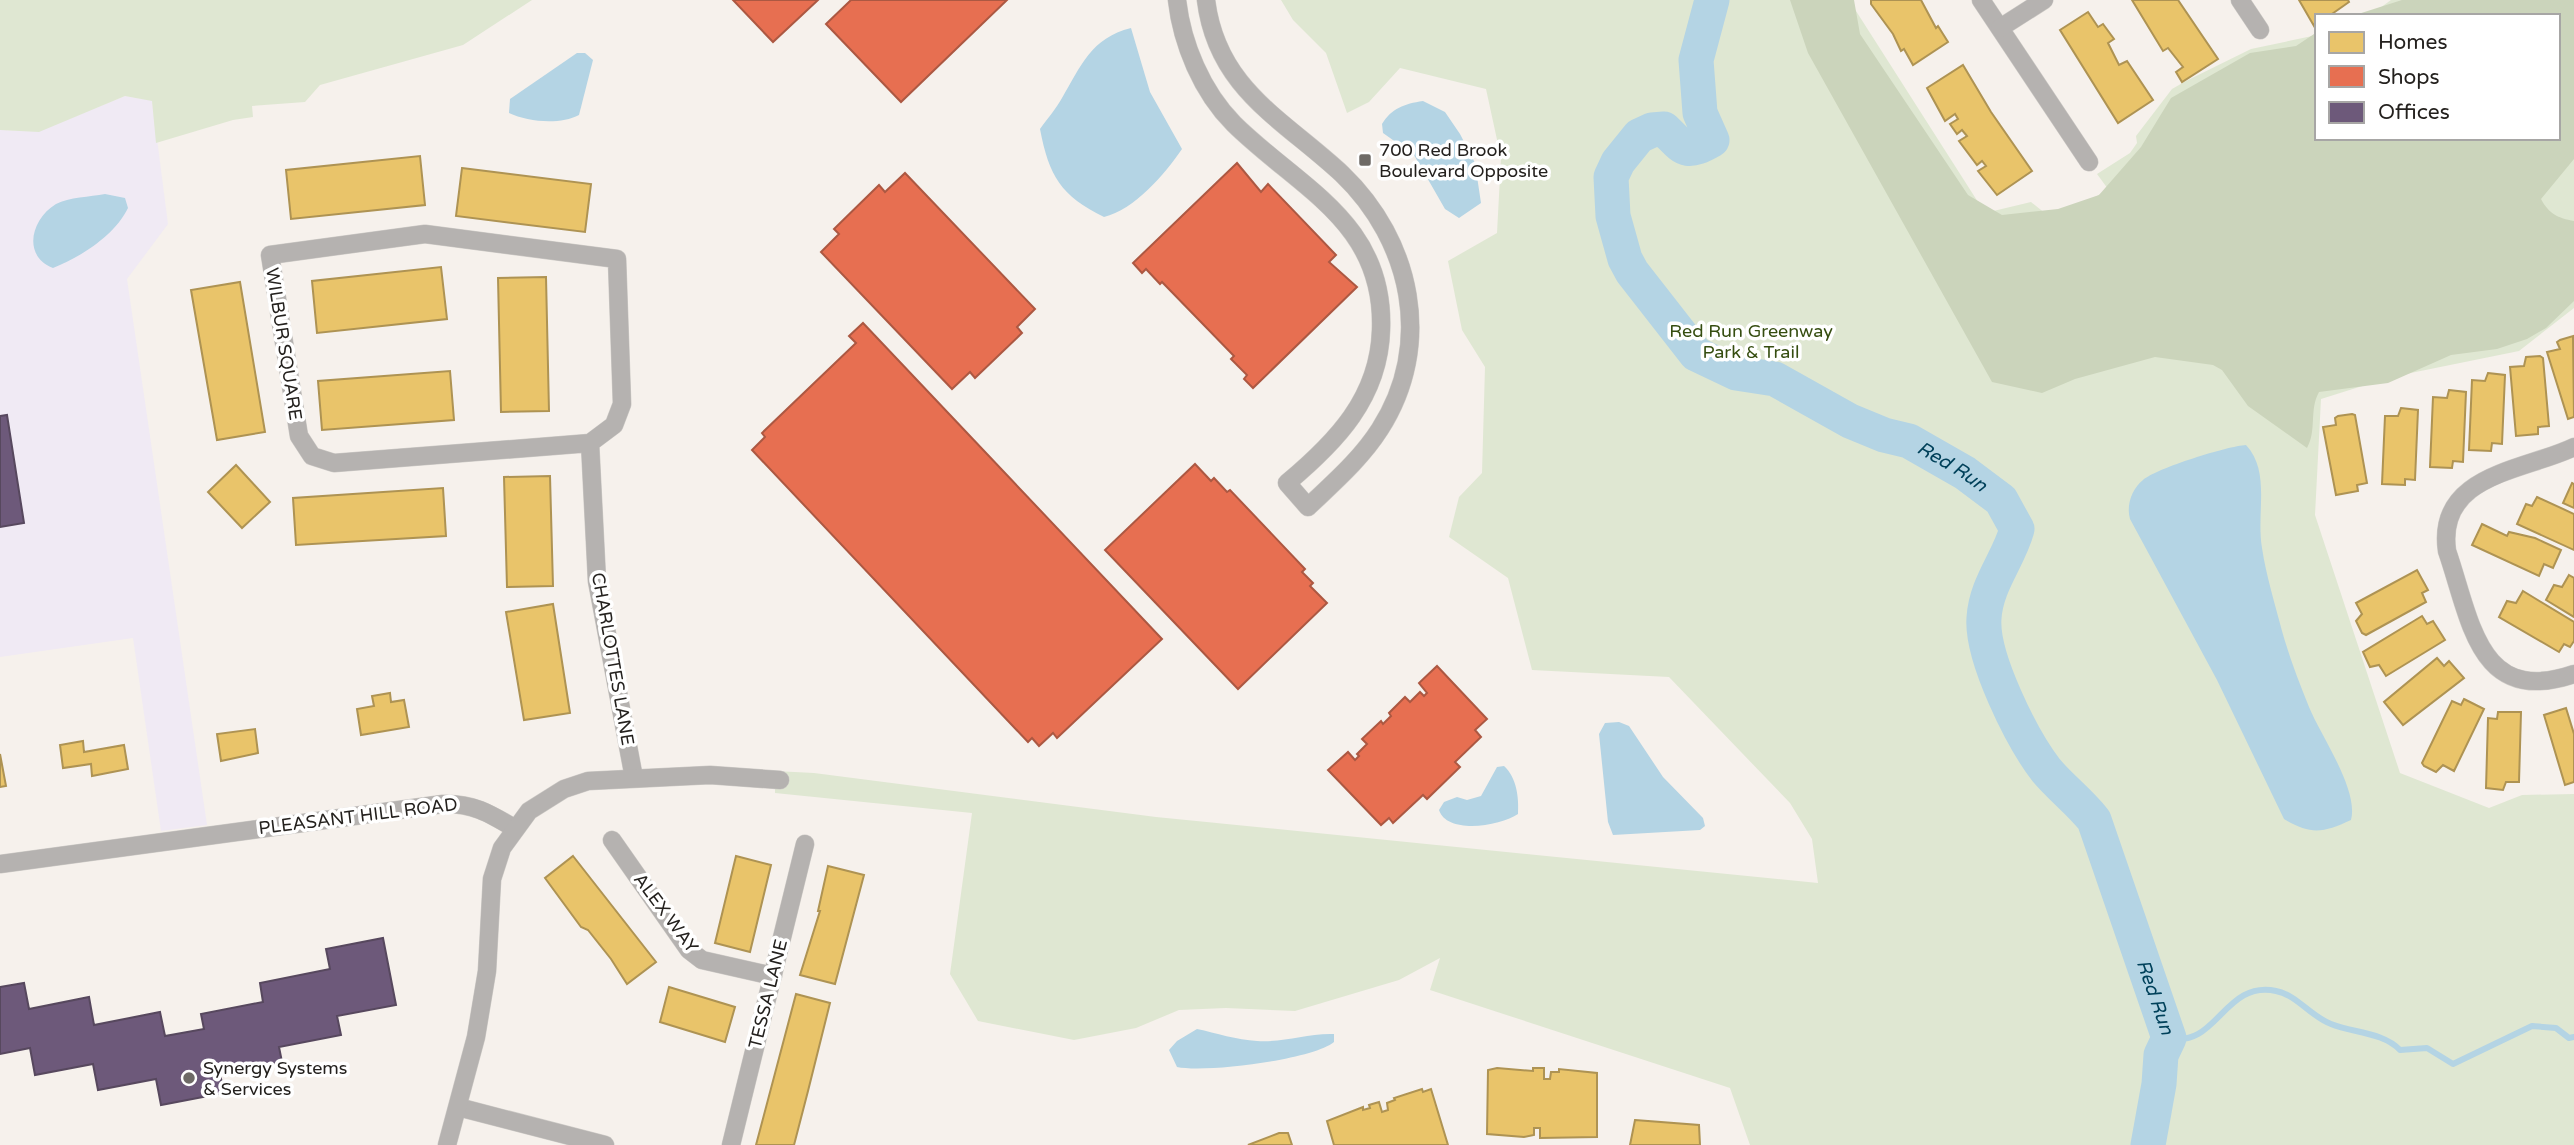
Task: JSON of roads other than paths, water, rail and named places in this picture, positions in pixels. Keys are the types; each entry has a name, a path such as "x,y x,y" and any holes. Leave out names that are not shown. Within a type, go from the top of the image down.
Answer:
{"street":[{"path":"1177,0 1185,40 1214,99 1233,123 1338,213 1369,260 1378,286 1380,346 1374,374 1365,395 1340,435 1286,483 1308,507 1361,454 1392,408 1404,376 1410,345 1411,312 1406,279 1396,250 1381,220 1361,193 1258,105 1240,85 1213,33 1206,0"},
{"path":"1981,0 2089,162"},
{"path":"2000,28 2044,0"},
{"path":"2240,0 2260,30"},
{"name":"WILBUR SQUARE","path":"425,234 617,259 622,404 614,425 590,443 334,464 313,456 299,436 270,255 425,234"},
{"name":"CHARLOTTES LANE","path":"590,443 597,581 634,778"},
{"path":"2574,447 2472,487 2448,517 2445,536 2447,551 2481,647 2492,664 2511,678 2526,682 2544,683 2574,674"},
{"path":"447,1145 476,1037 487,971 492,879 502,848 529,811 564,789 589,781 710,775 780,780"},
{"name":"PLEASANT HILL ROAD","path":"0,864 443,804 465,803 481,808 514,828"},
{"name":"ALEX WAY","path":"612,840 688,950 702,960 773,976"},
{"name":"TESSA LANE","path":"731,1145 805,844"},
{"path":"458,1107 605,1145"}],"water":[{"path":"1131,28 1150,92 1182,149 1158,180 1137,199 1104,217 1077,201 1059,183 1048,160 1040,129 1082,64 1097,46 1117,33"},
{"path":"577,53 585,53 593,60 579,115 563,120 544,121 525,119 509,113 510,99"},
{"path":"1423,101 1445,112 1475,163 1481,203 1459,218 1445,209 1414,155 1383,133 1382,124 1394,110"},
{"path":"105,194 125,198 128,208 115,227 96,244 64,263 53,268 43,262 37,255 34,237 36,228 47,211 67,200"},
{"path":"2246,445 2258,467 2262,548 2285,640 2309,707 2350,794 2351,820 2325,830 2302,828 2284,819 2217,680 2130,519 2131,498 2143,480 2193,458"},
{"path":"1619,722 1629,726 1663,777 1703,818 1705,826 1700,830 1613,835 1608,822 1599,734 1605,723"},
{"path":"1504,766 1512,776 1516,789 1518,814 1500,822 1475,826 1452,823 1444,818 1439,810 1444,802 1457,797 1467,800 1481,796 1497,767"},
{"path":"1197,1029 1257,1041 1334,1034 1334,1042 1304,1054 1258,1064 1210,1068 1177,1067 1169,1050 1177,1041"}],"waterway":[{"name":"Red Run","path":"1712,0 1696,60 1700,113 1712,140 1690,149 1681,145 1664,129 1652,130 1639,136 1618,162 1611,177 1613,216 1625,259 1632,272 1696,354 1736,373 1775,379 1850,421 1884,435 1909,441 1965,473 2001,500 2017,529 1986,606 1984,618 1989,654 2015,719 2036,756 2052,777 2094,820 2169,1038 2161,1055 2159,1084 2148,1145"},
{"path":"2169,1038 2185,1039 2199,1034 2244,995 2258,990 2284,993 2331,1024 2376,1036 2400,1050 2427,1048 2453,1064 2532,1026 2556,1028 2569,1038 2574,1037"}],"place":[{"name":"700 Red Brook Boulevard Opposite","path":"1365,160"},
{"name":"Synergy Systems & Services","path":"189,1078"}],"park label":[{"name":"Red Run Greenway Park & Trail","path":"1751,341"}]}
